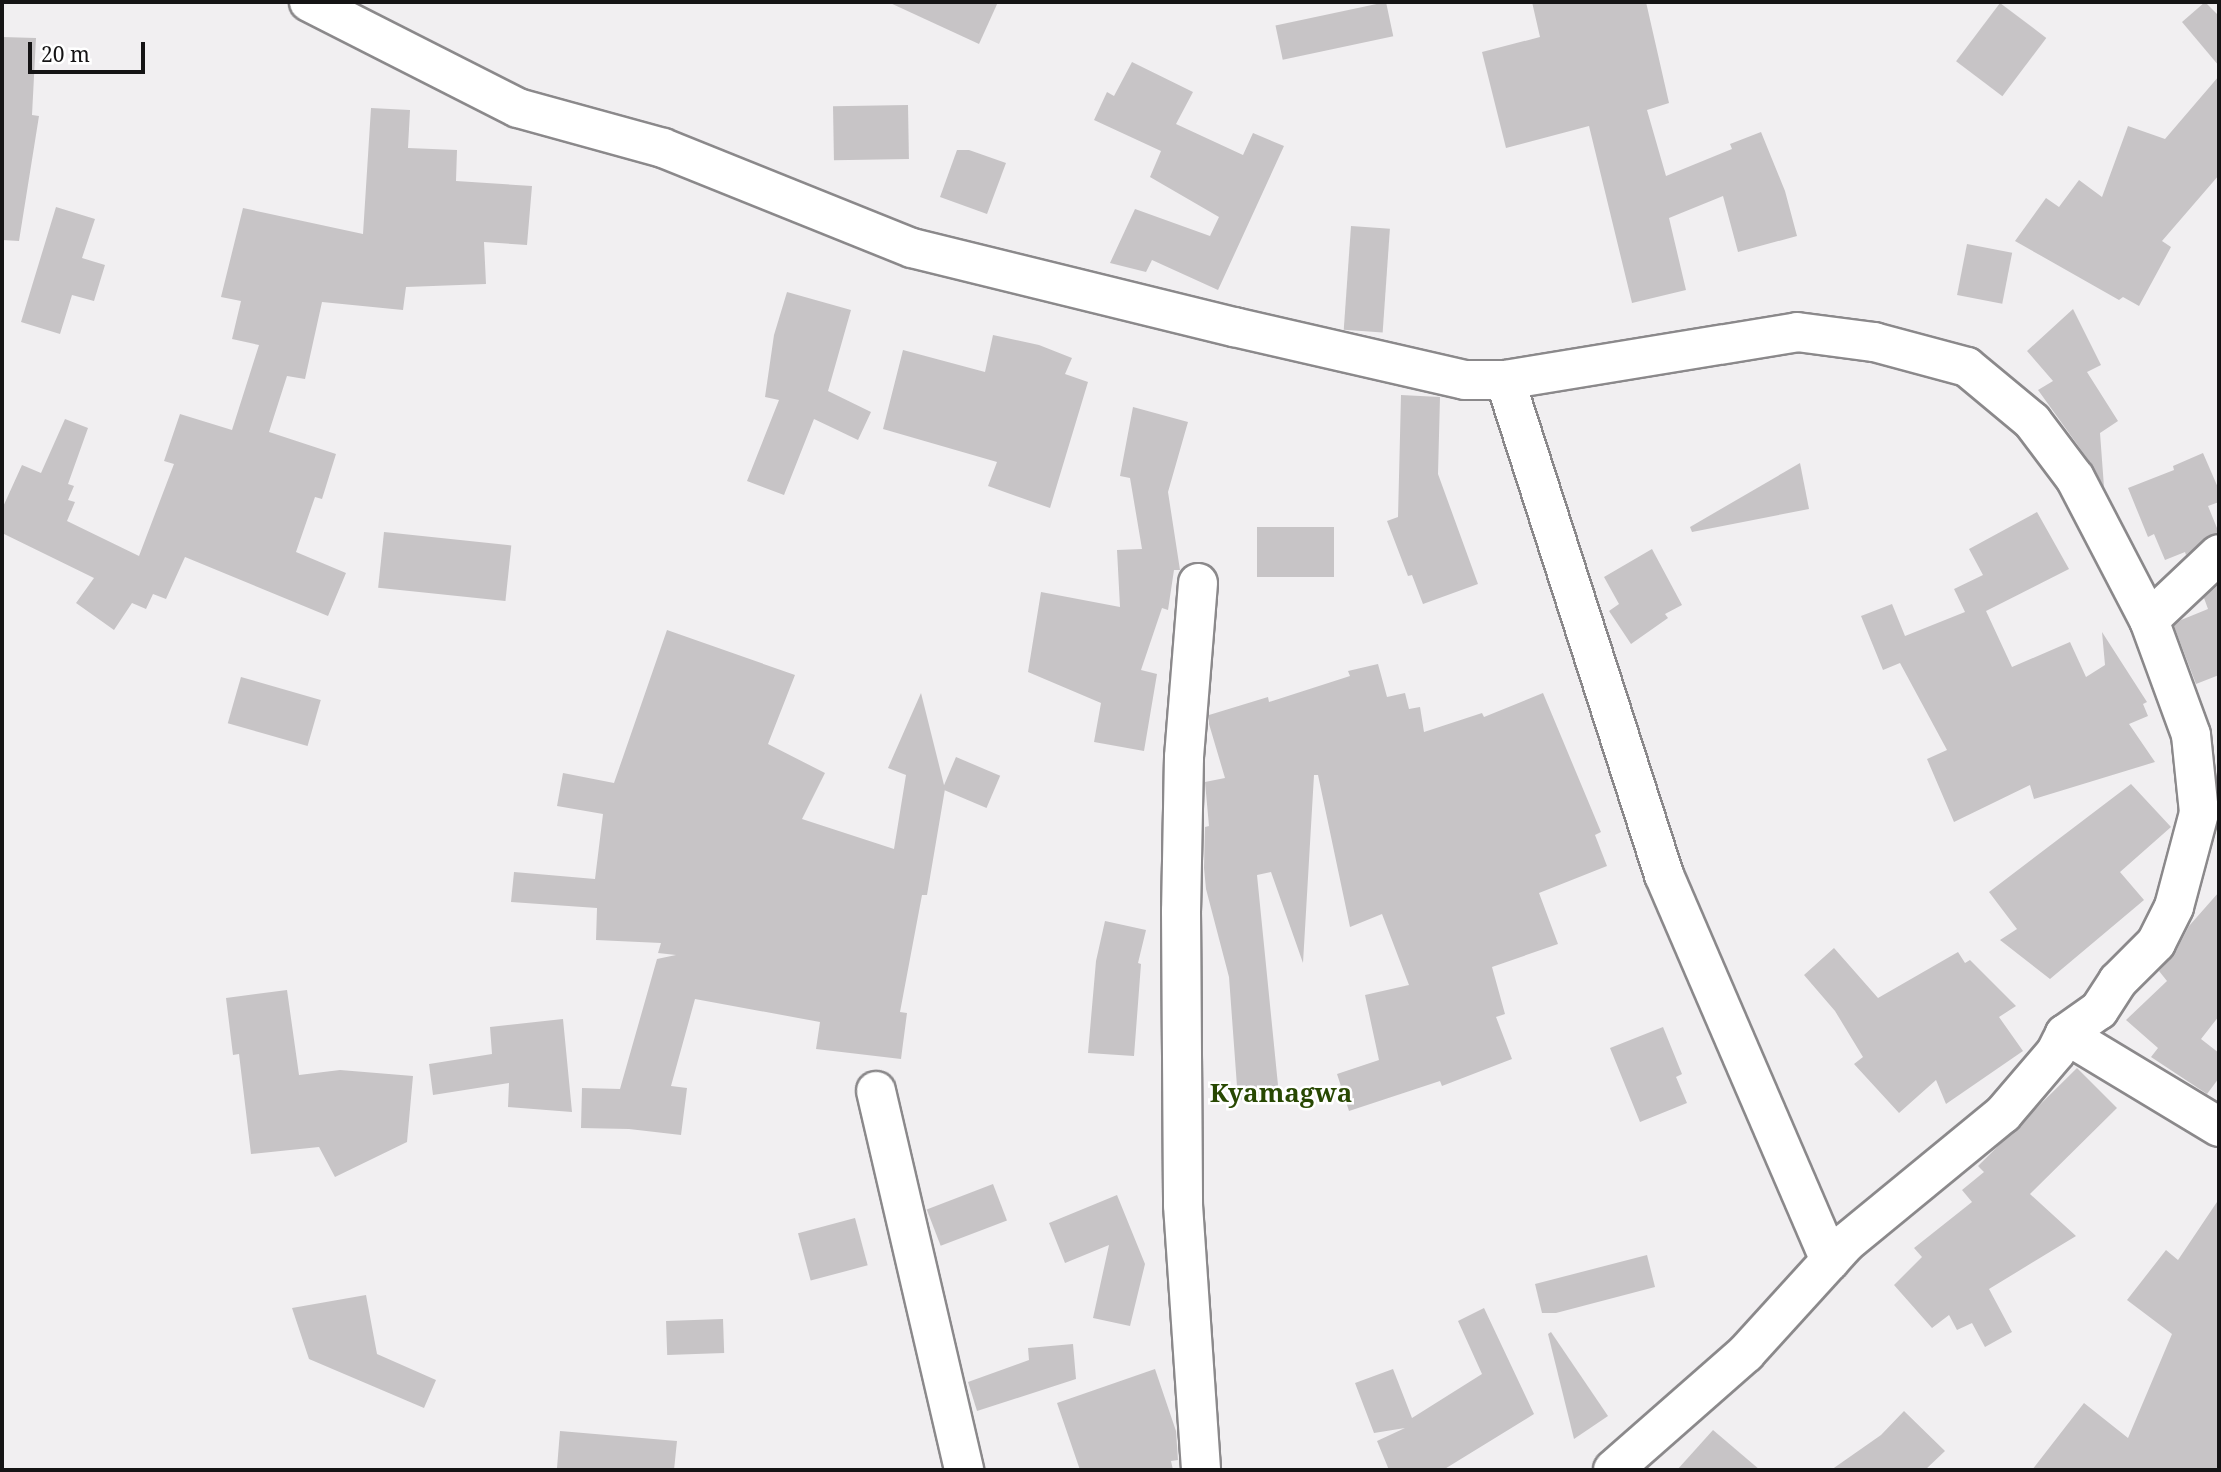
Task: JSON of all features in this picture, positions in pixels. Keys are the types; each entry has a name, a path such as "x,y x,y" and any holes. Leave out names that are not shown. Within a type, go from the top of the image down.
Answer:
{"street":[{"path":"309,2 518,107 663,148 912,248 1465,380 1505,380 1797,331 1874,342 1967,368 2032,421 2075,478 2149,620 2191,735 2199,813 2174,907 2156,943 2118,981 2099,1010 2065,1034 2056,1052 2003,1114 1846,1243 1746,1353 1613,1470"},
{"path":"1505,380 1664,875 1830,1261"},
{"path":"2149,620 2219,554"},
{"path":"1198,583 1184,757 1181,911 1183,1205 1201,1470"},
{"path":"2065,1034 2219,1127"},
{"path":"876,1091 964,1470"}],"building":[{"path":"888,2 998,2 979,44"},
{"path":"1386,2 1393,36 1283,60 1275,25"},
{"path":"1532,2 1646,2 1669,103 1647,110 1666,176 1732,149 1730,144 1761,132 1785,191 1797,236 1738,252 1723,196 1669,218 1686,290 1632,303 1589,126 1506,148 1482,52 1540,37"},
{"path":"2205,2 2219,16 2219,66 2182,22"},
{"path":"2000,3 2046,38 2002,96 1956,61"},
{"path":"2,37 36,38 32,115 39,116 19,241 2,240"},
{"path":"1132,62 1193,92 1176,124 1243,155 1253,133 1284,146 1218,290 1152,260 1146,272 1110,263 1135,209 1210,236 1219,217 1150,177 1161,151 1094,120 1107,92 1114,96"},
{"path":"2219,76 2219,175 2162,241 2171,247 2139,306 2123,297 2119,300 2015,241 2046,198 2059,207 2079,180 2102,197 2128,126 2165,139"},
{"path":"908,105 909,159 834,160 833,106"},
{"path":"371,108 410,110 408,148 457,150 456,181 532,186 527,245 484,242 486,284 406,287 403,310 322,302 305,379 287,376 269,432 336,454 322,499 315,497 296,552 346,573 328,616 185,557 166,599 153,594 146,609 132,603 114,630 76,603 94,578 2,533 2,509 22,465 41,473 65,419 88,428 68,484 74,486 68,500 75,502 67,521 139,556 174,464 164,461 180,414 232,430 259,345 232,339 241,301 221,297 243,208 363,234"},
{"path":"957,150 969,150 1006,163 987,214 940,197"},
{"path":"56,207 95,219 82,258 105,265 94,301 72,295 60,334 21,322"},
{"path":"1351,226 1390,229 1383,332 1344,330"},
{"path":"1967,244 2012,253 2002,304 1957,295"},
{"path":"787,292 851,310 828,391 871,412 858,440 814,419 784,495 747,481 779,400 765,397 774,335"},
{"path":"2073,309 2101,365 2087,372 2118,421 2100,433 2104,487 2092,465 2038,390 2053,381 2027,351"},
{"path":"993,335 1039,345 1072,358 1065,374 1088,382 1050,508 988,486 997,462 883,429 903,350 985,372"},
{"path":"1401,395 1440,397 1438,474 1478,584 1423,604 1412,575 1408,576 1387,521 1398,517"},
{"path":"1133,407 1188,422 1168,492 1180,570 1174,570 1168,610 1162,608 1141,670 1157,674 1144,751 1094,742 1101,703 1028,672 1041,592 1120,607 1117,550 1142,549 1130,478 1120,476"},
{"path":"2203,453 2219,490 2219,502 2208,506 2219,533 2205,538 2186,555 2185,552 2165,560 2154,534 2148,537 2128,488 2174,470 2173,466"},
{"path":"1800,463 1809,509 1692,532 1690,527"},
{"path":"2037,512 2069,569 1986,611 2012,667 2070,642 2086,677 2105,665 2102,632 2147,702 2143,704 2148,716 2129,724 2155,762 2034,799 2030,785 1954,822 1927,759 1947,750 1900,663 1883,670 1861,616 1892,604 1905,636 1965,612 1954,589 1983,575 1969,549"},
{"path":"1257,527 1334,527 1334,577 1257,577"},
{"path":"384,532 511,545 505,601 378,588"},
{"path":"1652,549 1682,605 1665,614 1668,618 1631,644 1609,611 1619,604 1604,577"},
{"path":"2219,584 2219,675 2196,684 2174,626 2181,620 2208,609 2204,598"},
{"path":"667,630 795,675 768,744 825,773 802,819 894,849 906,775 888,768 921,693 945,789 927,895 922,895 900,1012 907,1013 901,1059 816,1049 820,1022 695,999 671,1086 687,1088 681,1135 629,1129 581,1128 582,1088 620,1089 657,959 676,955 658,953 661,943 596,940 597,908 511,902 514,872 595,879 603,814 557,806 563,773 614,783"},
{"path":"1378,664 1387,697 1405,693 1409,709 1420,707 1424,732 1482,713 1484,717 1543,693 1601,832 1595,835 1607,866 1539,893 1558,944 1492,967 1505,1014 1496,1017 1512,1059 1442,1086 1440,1081 1349,1111 1337,1074 1379,1060 1365,995 1409,985 1382,914 1350,927 1318,775 1314,775 1303,963 1271,872 1257,875 1279,1095 1238,1100 1229,977 1206,889 1204,868 1205,827 1209,826 1205,782 1225,778 1209,724 1209,715 1268,697 1269,702 1350,676 1348,671"},
{"path":"241,677 321,700 308,746 228,723"},
{"path":"956,757 1000,776 987,808 942,789"},
{"path":"2131,784 2171,827 2120,872 2144,900 2050,979 2000,940 2017,929 1989,892"},
{"path":"2219,892 2219,1016 2201,1039 2219,1053 2219,1078 2207,1094 2151,1057 2158,1048 2126,1020 2167,981 2159,971 2175,953 2189,926"},
{"path":"1105,921 1146,930 1138,963 1141,964 1134,1056 1088,1053 1096,961"},
{"path":"1834,948 1878,998 1958,952 1965,963 1970,960 2016,1006 1999,1017 2023,1051 1946,1104 1936,1080 1899,1113 1854,1064 1863,1057 1835,1011 1804,975"},
{"path":"287,990 299,1075 340,1070 413,1076 407,1142 335,1177 319,1147 251,1154 239,1054 233,1055 226,998"},
{"path":"563,1019 572,1112 508,1107 509,1083 433,1095 429,1064 492,1054 490,1027"},
{"path":"1663,1027 1682,1074 1676,1077 1687,1103 1640,1122 1610,1048"},
{"path":"2077,1068 2117,1108 2030,1194 2076,1236 1989,1289 2012,1332 1985,1347 1972,1323 1957,1330 1949,1315 1932,1328 1894,1285 1922,1257 1914,1248 1972,1202 1962,1190 1984,1172 1978,1166"},
{"path":"993,1184 1007,1220 941,1246 927,1209"},
{"path":"1117,1195 1145,1264 1130,1326 1093,1318 1109,1245 1065,1263 1049,1223"},
{"path":"2219,1199 2219,1470 2032,1470 2084,1403 2128,1438 2172,1334 2127,1300 2166,1250 2178,1260"},
{"path":"855,1218 868,1265 811,1281 798,1233"},
{"path":"1647,1255 1655,1287 1556,1313 1542,1313 1535,1284"},
{"path":"366,1295 377,1354 436,1380 424,1408 309,1359 292,1308"},
{"path":"1484,1308 1534,1414 1443,1470 1389,1470 1377,1441 1405,1428 1374,1433 1355,1383 1393,1369 1412,1418 1482,1374 1458,1321"},
{"path":"723,1319 724,1353 667,1355 666,1321"},
{"path":"1551,1332 1608,1416 1574,1439 1548,1334"},
{"path":"1073,1344 1076,1379 977,1411 968,1382 1029,1360 1028,1348"},
{"path":"1155,1369 1176,1431 1178,1460 1171,1461 1173,1470 1080,1470 1057,1403"},
{"path":"1904,1411 1945,1451 1925,1470 1831,1470 1881,1435"},
{"path":"1713,1430 1760,1470 1677,1470"},
{"path":"560,1431 677,1441 674,1470 557,1468"}],"district":[{"name":"Kyamagwa","path":"1281,1093"}]}
